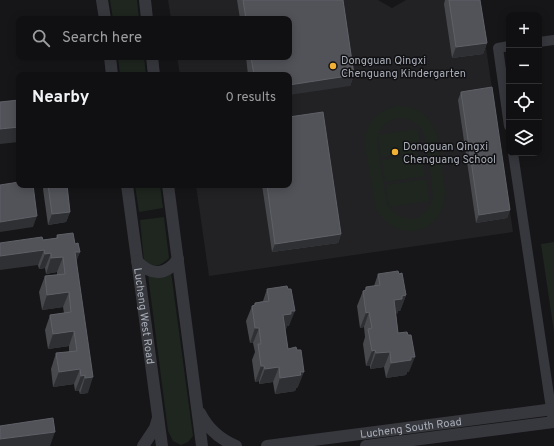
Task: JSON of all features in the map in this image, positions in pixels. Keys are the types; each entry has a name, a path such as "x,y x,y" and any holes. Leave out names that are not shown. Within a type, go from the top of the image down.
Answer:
{"street":[{"path":"102,0 105,16"},
{"path":"145,0 147,16"},
{"path":"542,42 554,40"},
{"path":"506,47 498,48 508,120"},
{"path":"110,60 112,72"},
{"path":"152,60 154,72"},
{"path":"513,156 553,422"},
{"name":"Lucheng West Road","path":"127,188 162,446"},
{"path":"168,188 202,446"},
{"path":"137,261 150,272 157,273 169,268 178,258"},
{"path":"196,402 203,418 214,433 236,446"},
{"name":"Lucheng South Road","path":"267,446 552,409"},
{"path":"142,446 155,428 158,417"},
{"name":"Lucheng South Road","path":"366,446 553,422"}],"shaded area":[{"path":"110,0 137,0 139,16 113,16"},
{"name":"Dongguan Qingxi Chenguang School","path":"168,0 378,0 392,8 406,0 479,0 513,232 209,276 196,188 292,188 292,72 180,72 178,60 292,60 292,16 171,16"},
{"path":"118,60 144,60 146,72 120,72"},
{"path":"396,106 404,106 417,110 431,122 437,136 445,190 443,205 438,217 429,225 419,230 408,231 396,228 385,221 376,209 365,146 365,138 369,125 377,115","holes":["398,118 413,121 420,127 425,140 431,172 433,198 430,206 425,213 413,219 399,216 392,211 387,204 377,145 378,136 381,157 421,152 418,129 378,135 381,129 388,122"]},
{"path":"422,154 425,176 385,182 382,160"},
{"path":"426,179 429,201 389,207 386,185"},
{"path":"135,188 160,188 163,208 139,212"},
{"path":"164,217 169,258 160,265 154,266 144,261 140,220"},
{"path":"554,242 554,332 541,244"},
{"path":"171,272 193,436 188,442 181,445 173,441 168,431 148,275 160,277"}],"building":[{"path":"243,0 343,0 354,75 292,85 292,72 254,72 252,60 292,60 292,16 246,16"},
{"path":"449,0 480,0 487,43 456,47"},
{"path":"492,87 510,210 479,215 461,92"},
{"path":"16,100 16,127 0,129 0,102"},
{"path":"323,112 341,234 275,244 267,188 292,188 292,117"},
{"path":"16,182 16,188 33,188 37,216 0,222 0,185"},
{"path":"48,188 67,188 70,212 52,214"},
{"path":"73,233 75,244 78,243 80,252 75,252 93,377 85,378 85,375 81,376 80,369 59,372 56,353 77,351 74,331 53,334 50,315 71,312 69,292 47,295 45,276 65,274 63,257 51,258 51,253 45,254 44,250 0,256 0,243 42,237 43,240 58,238 57,235"},
{"path":"398,271 399,274 402,273 406,295 402,296 402,299 394,300 398,333 407,332 408,335 411,335 415,357 411,357 411,360 391,363 390,352 376,353 375,350 372,351 368,329 372,328 369,312 366,313 363,291 366,290 366,287 380,285 378,274"},
{"path":"287,286 288,289 291,289 295,311 291,311 291,314 283,315 288,349 296,347 297,350 301,350 304,372 300,372 301,375 280,378 279,367 265,369 264,366 261,366 258,344 261,344 259,328 255,328 252,306 255,305 255,303 269,301 267,289"},
{"path":"53,418 55,432 0,439 0,426"}],"place":[{"name":"Dongguan Qingxi Chenguang Kindergarten","path":"333,66"},
{"name":"Dongguan Qingxi Chenguang School","path":"395,152"}]}
